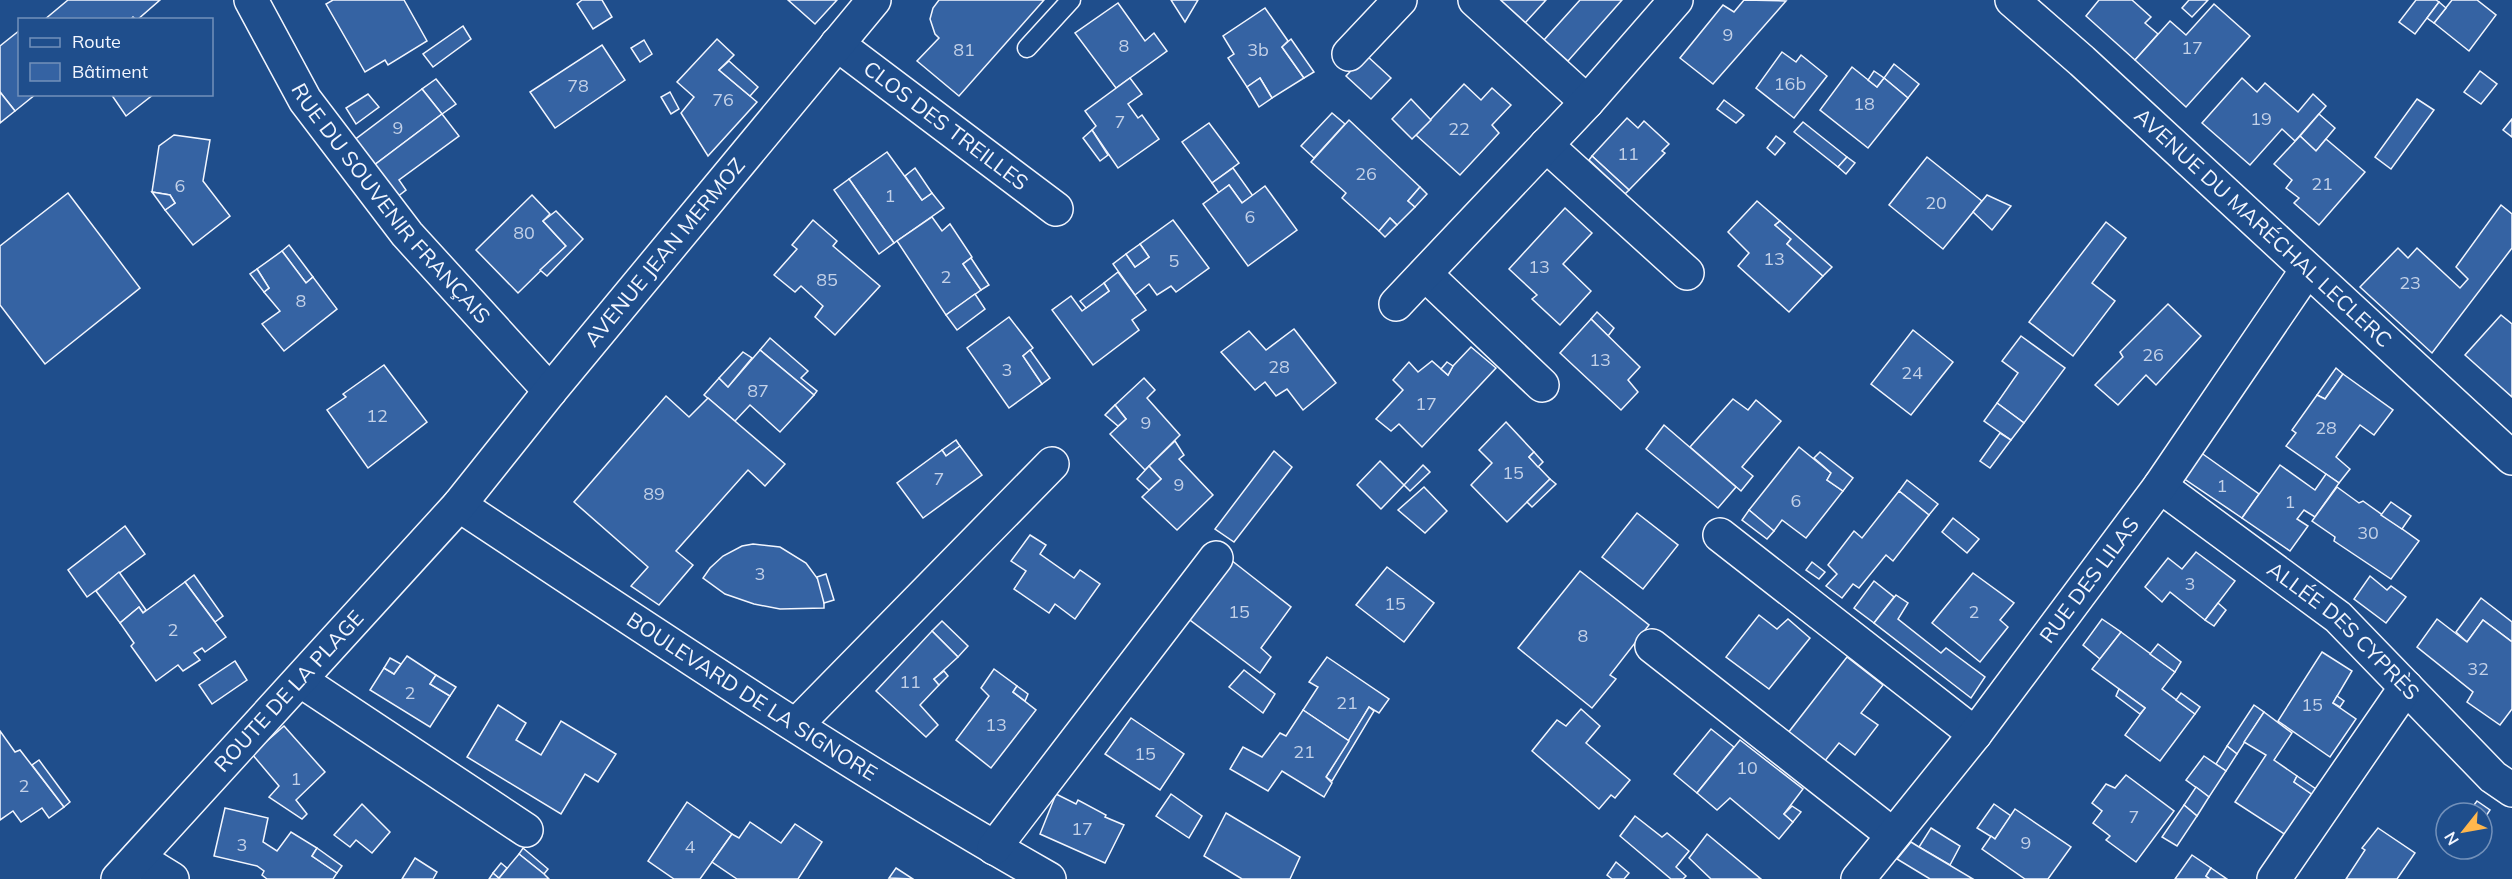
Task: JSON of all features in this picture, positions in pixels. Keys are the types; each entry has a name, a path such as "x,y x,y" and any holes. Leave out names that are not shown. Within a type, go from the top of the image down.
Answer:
{"street":[{"name":"RUE DU SOUVENIR FRANÇAIS","path":"251,0 305,100 406,234 550,391"},
{"name":"AVENUE JEAN MERMOZ","path":"459,505 550,391 874,0"},
{"path":"1349,54 1400,0"},
{"path":"1475,0 1587,102"},
{"path":"1395,304 1587,102 1676,0"},
{"name":"AVENUE DU MARÉCHAL LECLERC","path":"2012,0 2082,61 2512,458"},
{"name":"CLOS DES TREILLES","path":"837,44 1056,209"},
{"path":"1546,146 1687,273"},
{"name":"RUE DES LILAS","path":"1858,879 1975,734 2160,486 2307,270"},
{"path":"1425,274 1542,385"},
{"path":"796,725 1052,464"},
{"name":"ALLÉE DES CYPRÈS","path":"2160,486 2338,617 2493,777 2512,790"},
{"name":"ROUTE DE LA PLAGE","path":"128,869 459,505"},
{"name":"BOULEVARD DE LA SIGNORE","path":"459,505 796,725 994,848 1049,879"},
{"path":"1720,535 1975,734"},
{"path":"994,848 1216,558"},
{"path":"1652,646 1893,836"},
{"path":"300,680 526,830"},
{"path":"2274,879 2406,687"},
{"path":"128,869 172,879"}],"lane":[{"path":"1027,48 1071,0"}],"building":[{"path":"68,0 160,0 139,18 46,18"},
{"path":"333,0 404,0 427,41 388,65 385,60 365,72 326,4"},
{"path":"582,0 602,0 612,17 593,29 577,4"},
{"path":"788,0 837,0 815,24"},
{"path":"939,0 1044,0 959,96 917,61 939,38 935,34 930,19 933,8"},
{"path":"1171,0 1198,0 1185,22"},
{"path":"1500,0 1546,0 1525,23"},
{"path":"1580,0 1622,0 1568,61 1544,40"},
{"path":"1744,0 1786,1 1713,84 1680,58 1723,5 1734,12"},
{"path":"2099,0 2132,0 2151,17 2145,23 2158,34 2135,60 2086,16"},
{"path":"2189,0 2208,0 2192,17 2182,8"},
{"path":"2416,0 2439,2 2415,34 2399,22"},
{"path":"2452,0 2477,0 2496,15 2469,51 2434,23"},
{"path":"2439,2 2446,8 2434,23 2427,18"},
{"path":"1118,3 1145,41 1154,33 1167,51 1116,88 1075,33"},
{"path":"2214,4 2250,36 2186,107 2135,60 2170,21 2186,35"},
{"path":"1265,8 1288,41 1282,47 1304,78 1272,98 1260,78 1247,87 1228,58 1234,54 1223,36"},
{"path":"463,26 471,39 433,67 423,54"},
{"path":"18,32 18,96 34,96 15,111 0,92 0,46"},
{"path":"717,39 734,55 719,70 757,102 708,156 681,113 694,97 677,82"},
{"path":"1291,39 1314,72 1304,78 1282,47"},
{"path":"644,40 652,54 640,62 631,48"},
{"path":"602,45 625,80 555,128 530,92"},
{"path":"1782,52 1796,62 1801,55 1827,76 1794,118 1756,88"},
{"path":"1366,55 1391,78 1371,99 1346,76"},
{"path":"729,61 758,87 750,96 719,70"},
{"path":"1894,64 1919,84 1908,98 1884,78"},
{"path":"1852,67 1877,87 1884,78 1908,98 1868,148 1820,110"},
{"path":"1874,71 1884,78 1877,87 1868,80"},
{"path":"2480,71 2497,84 2481,104 2464,92"},
{"path":"1130,78 1142,94 1128,104 1138,118 1142,115 1159,139 1118,168 1092,130 1096,126 1085,111"},
{"path":"1260,78 1272,98 1259,107 1247,87"},
{"path":"2242,78 2257,92 2265,83 2298,112 2313,94 2326,106 2295,141 2282,129 2250,165 2202,123"},
{"path":"436,79 456,104 442,114 422,89"},
{"path":"1464,84 1481,100 1492,88 1511,105 1492,125 1499,133 1460,175 1416,135"},
{"path":"422,89 442,114 373,166 353,141"},
{"path":"0,92 15,111 0,123"},
{"path":"670,92 679,109 671,114 661,97"},
{"path":"368,94 379,107 356,124 346,108"},
{"path":"112,96 151,96 126,116"},
{"path":"1411,99 1431,120 1412,139 1392,119"},
{"path":"2417,99 2434,110 2391,169 2375,157"},
{"path":"1724,100 1744,115 1736,123 1717,109"},
{"path":"1332,113 1345,124 1314,158 1301,146"},
{"path":"442,114 459,136 399,180 406,190 397,197 373,166"},
{"path":"2319,114 2335,128 2316,151 2300,136"},
{"path":"1627,118 1638,128 1644,121 1669,144 1662,151 1665,153 1629,190 1592,156"},
{"path":"2512,119 2512,137 2503,130"},
{"path":"1349,120 1420,187 1408,201 1415,207 1397,225 1390,218 1379,231 1342,198 1346,193 1311,162"},
{"path":"1803,122 1847,157 1838,167 1794,132"},
{"path":"1209,123 1239,163 1212,183 1182,142"},
{"path":"1092,130 1108,155 1100,161 1083,138"},
{"path":"174,135 210,140 203,181 230,216 193,245 165,210 175,203 170,195 152,192 159,146"},
{"path":"1776,136 1785,143 1775,155 1767,148"},
{"path":"2300,136 2316,151 2326,139 2365,172 2319,225 2294,203 2299,198 2286,188 2292,180 2274,164"},
{"path":"887,152 922,200 932,193 944,208 894,243 849,179"},
{"path":"1592,156 1629,190 1625,194 1589,160"},
{"path":"1847,157 1855,163 1846,174 1838,167"},
{"path":"1927,157 1982,201 1943,249 1889,205"},
{"path":"915,168 932,193 922,200 905,176"},
{"path":"1233,168 1253,196 1242,203 1229,185 1219,193 1212,183"},
{"path":"849,179 894,243 879,254 834,190"},
{"path":"1229,185 1242,203 1265,186 1297,230 1248,266 1203,204"},
{"path":"1420,187 1427,194 1415,207 1408,201"},
{"path":"152,192 170,195 175,203 165,210"},
{"path":"68,193 140,288 45,364 0,305 0,246"},
{"path":"532,195 550,214 543,221 566,246 518,293 476,250"},
{"path":"1987,195 2011,206 1992,230 1973,212"},
{"path":"1757,201 1780,221 1775,225 1791,239 1787,244 1823,276 1789,312 1738,266 1749,253 1728,232"},
{"path":"2501,205 2512,214 2512,248 2432,353 2360,287 2398,248 2408,258 2417,248 2460,288 2468,279 2456,267"},
{"path":"1565,208 1592,233 1563,264 1591,291 1560,325 1532,299 1537,295 1509,269"},
{"path":"556,211 583,239 547,276 540,270 566,246 543,221"},
{"path":"932,217 942,231 950,224 972,257 963,264 981,290 946,315 897,241"},
{"path":"1390,218 1397,225 1385,237 1379,231"},
{"path":"813,220 837,241 833,246 880,286 835,335 815,317 823,306 801,286 795,292 774,275 797,249 792,245"},
{"path":"1173,220 1209,268 1176,292 1171,286 1157,295 1149,284 1135,295 1113,264 1126,254 1135,267 1149,257 1140,244"},
{"path":"1780,221 1832,267 1823,276 1787,244 1791,239 1775,225"},
{"path":"2106,222 2126,238 2092,283 2115,301 2073,356 2029,322"},
{"path":"1140,244 1149,257 1135,267 1126,254"},
{"path":"289,245 313,277 306,283 282,251"},
{"path":"282,251 306,283 313,277 337,309 284,351 262,324 280,311 264,292 269,288 257,269"},
{"path":"971,258 989,285 981,290 963,264"},
{"path":"257,269 269,288 264,292 250,274"},
{"path":"1118,272 1146,310 1132,320 1139,330 1093,365 1052,310 1071,296 1082,311 1109,291 1104,283"},
{"path":"1104,283 1109,291 1086,308 1080,301"},
{"path":"975,294 985,309 957,330 946,315"},
{"path":"2168,304 2201,336 2156,385 2146,375 2118,405 2095,385 2123,357 2120,352"},
{"path":"1597,312 1614,328 1608,336 1591,319"},
{"path":"2501,315 2512,324 2512,397 2465,355"},
{"path":"1009,317 1033,348 1023,356 1042,384 1009,408 967,348"},
{"path":"1591,319 1640,367 1628,380 1638,392 1621,410 1560,353"},
{"path":"1294,329 1336,383 1303,410 1287,389 1276,396 1265,382 1255,390 1221,352 1249,331 1266,350"},
{"path":"1913,330 1953,362 1911,415 1871,384"},
{"path":"2021,336 2065,368 2024,423 1997,403 2018,373 2002,361"},
{"path":"770,338 808,371 801,378 817,391 814,395 760,350"},
{"path":"1471,347 1496,368 1422,447 1399,424 1391,431 1376,419 1403,390 1393,380 1409,362 1418,372 1432,361 1448,375 1453,366"},
{"path":"760,350 814,395 780,432 750,405 735,421 704,395 719,378 728,387"},
{"path":"1030,350 1050,378 1042,384 1023,356"},
{"path":"743,352 752,358 728,387 719,378"},
{"path":"1447,362 1453,366 1448,375 1441,369"},
{"path":"384,365 427,422 368,468 327,410 346,397 343,394"},
{"path":"2336,368 2343,374 2325,399 2317,395"},
{"path":"2343,374 2393,410 2374,435 2360,425 2336,457 2350,469 2339,483 2286,446 2296,433 2292,430 2317,395 2325,399"},
{"path":"1144,378 1155,390 1147,398 1180,435 1145,470 1110,434 1126,419 1115,405"},
{"path":"666,396 689,417 708,398 785,464 765,486 748,470 676,551 693,565 659,605 631,586 648,567 574,502"},
{"path":"1733,399 1748,410 1756,400 1781,421 1742,467 1753,476 1741,491 1690,447"},
{"path":"1997,403 2024,423 2011,440 1984,421"},
{"path":"1115,405 1126,419 1118,426 1105,415"},
{"path":"1506,422 1534,452 1529,457 1550,479 1507,522 1471,485 1492,463 1479,450"},
{"path":"1664,425 1736,487 1718,508 1646,449"},
{"path":"2000,433 2011,440 1990,468 1980,461"},
{"path":"956,440 960,446 946,456 942,450"},
{"path":"1175,441 1184,455 1179,459 1213,495 1177,530 1142,497 1161,479 1149,466"},
{"path":"960,446 982,475 923,518 897,483 942,450 946,456"},
{"path":"1799,447 1831,473 1827,480 1843,491 1806,538 1782,520 1774,531 1749,510"},
{"path":"1274,451 1292,467 1234,542 1215,529"},
{"path":"1534,452 1543,462 1538,467 1529,457"},
{"path":"1820,452 1853,478 1843,491 1827,480 1831,473 1814,458"},
{"path":"2200,452 2259,494 2242,518 2183,478"},
{"path":"1380,461 1404,485 1381,509 1357,485"},
{"path":"1423,465 1430,472 1410,491 1404,485"},
{"path":"2280,465 2315,490 2326,474 2339,483 2315,517 2304,510 2297,519 2308,526 2290,551 2242,518"},
{"path":"1149,466 1161,479 1149,490 1137,479"},
{"path":"1550,479 1556,484 1532,507 1527,502"},
{"path":"1907,480 1938,504 1929,515 1899,491"},
{"path":"1424,487 1447,511 1425,533 1398,510"},
{"path":"2337,487 2359,503 2363,501 2419,541 2391,579 2334,541 2335,537 2312,521"},
{"path":"1899,491 1929,515 1893,561 1886,555 1859,588 1853,584 1842,598 1826,586 1837,574 1828,565 1854,531 1862,538"},
{"path":"2391,502 2411,516 2402,529 2381,515"},
{"path":"1749,510 1774,531 1767,539 1742,520"},
{"path":"1637,513 1678,545 1643,589 1602,557"},
{"path":"1953,518 1979,539 1967,553 1942,532"},
{"path":"125,526 145,554 87,597 68,570"},
{"path":"1030,535 1046,545 1040,554 1074,578 1080,570 1100,584 1075,619 1055,604 1049,613 1014,589 1026,571 1011,561"},
{"path":"753,544 780,547 806,563 820,582 824,608 780,609 754,604 725,594 703,578 723,556 742,546"},
{"path":"2196,552 2235,581 2205,620 2170,592 2162,602 2145,587 2168,558 2182,569"},
{"path":"1231,560 1291,607 1261,648 1271,657 1260,673 1186,617"},
{"path":"1812,562 1825,572 1819,579 1806,570"},
{"path":"1387,567 1434,603 1404,642 1356,605"},
{"path":"1580,571 1649,625 1610,675 1616,679 1592,708 1518,648"},
{"path":"119,572 146,610 143,613 139,607 120,623 96,591"},
{"path":"1973,573 2014,603 2000,620 2008,627 1980,662 1932,623"},
{"path":"826,574 834,600 824,603 817,577"},
{"path":"194,575 223,616 215,622 185,582"},
{"path":"2370,576 2387,590 2391,586 2406,597 2386,623 2354,599"},
{"path":"1874,581 1894,597 1874,623 1854,608"},
{"path":"185,582 226,637 205,652 202,648 194,653 200,660 183,671 178,665 156,681 131,646 134,643 120,623 139,607 143,613"},
{"path":"1896,595 1908,603 1898,619 1941,653 1946,648 1985,677 1971,698 1874,623"},
{"path":"2481,598 2512,622 2512,642 2483,620 2467,642 2456,632"},
{"path":"2218,603 2226,610 2214,626 2205,620"},
{"path":"1759,615 1777,629 1788,619 1810,638 1769,689 1726,657"},
{"path":"2102,619 2121,632 2100,659 2083,645"},
{"path":"2437,619 2467,642 2483,620 2512,642 2512,709 2500,725 2467,702 2473,692 2417,647"},
{"path":"942,621 968,646 958,657 932,631"},
{"path":"932,631 958,657 934,679 939,685 920,705 938,725 926,737 876,691"},
{"path":"2121,632 2175,672 2162,689 2195,714 2160,761 2125,735 2145,708 2092,669"},
{"path":"2158,644 2181,662 2175,672 2150,654"},
{"path":"2322,652 2352,671 2333,703 2356,719 2330,757 2278,721"},
{"path":"407,656 436,675 430,684 450,696 430,727 370,690 384,668 394,674"},
{"path":"1327,657 1389,699 1379,713 1369,707 1349,741 1303,710 1318,687 1309,682"},
{"path":"1847,657 1883,685 1861,713 1878,725 1855,755 1839,743 1824,762 1788,733"},
{"path":"390,658 401,664 394,674 384,668"},
{"path":"235,661 247,680 212,704 199,685"},
{"path":"994,669 1017,686 1013,692 1036,710 991,768 956,740 989,696 981,688"},
{"path":"1244,670 1275,694 1263,713 1229,687"},
{"path":"944,671 948,676 939,685 934,679"},
{"path":"436,675 456,687 450,696 430,684"},
{"path":"1017,686 1028,694 1025,701 1013,692"},
{"path":"2119,689 2145,708 2140,714 2116,696"},
{"path":"2181,693 2200,707 2195,714 2176,700"},
{"path":"2337,696 2344,701 2340,707 2333,703"},
{"path":"498,705 526,723 516,740 541,755 561,721 616,754 598,782 585,774 561,814 467,757"},
{"path":"2254,705 2264,712 2237,754 2227,746"},
{"path":"1369,707 1374,711 1332,781 1326,777"},
{"path":"1581,709 1600,726 1586,743 1630,780 1615,798 1611,795 1599,809 1532,751 1557,720 1566,726"},
{"path":"1303,710 1349,741 1326,777 1332,783 1324,797 1282,771 1268,791 1230,769 1243,747 1262,757 1280,733 1286,736"},
{"path":"2264,712 2292,733 2274,760 2297,776 2294,782 2316,797 2289,837 2235,802 2266,755 2244,742"},
{"path":"1131,718 1184,754 1160,790 1105,754"},
{"path":"284,726 325,772 296,800 307,814 302,819 269,797 279,786 252,754"},
{"path":"1711,729 1734,747 1697,793 1674,774"},
{"path":"0,731 15,752 20,750 64,807 49,818 42,808 21,822 13,811 0,820"},
{"path":"1740,740 1803,789 1784,814 1793,822 1779,839 1730,798 1717,810 1697,793"},
{"path":"2227,746 2237,754 2226,771 2216,764"},
{"path":"2204,756 2226,771 2209,797 2186,780"},
{"path":"39,760 70,802 64,807 32,765"},
{"path":"2126,775 2174,811 2136,862 2106,840 2110,836 2093,823 2102,811 2092,803 2106,784 2115,788"},
{"path":"2297,776 2319,791 2316,797 2294,782"},
{"path":"2196,787 2209,797 2197,816 2184,805"},
{"path":"1056,794 1076,804 1078,800 1106,815 1105,817 1124,825 1105,863 1040,834"},
{"path":"1171,794 1202,816 1189,838 1156,816"},
{"path":"687,802 732,834 700,879 674,879 648,861"},
{"path":"362,804 390,832 372,853 356,840 350,847 334,835"},
{"path":"1994,804 2011,816 1995,839 1977,828"},
{"path":"2184,805 2197,816 2177,846 2162,837"},
{"path":"1792,806 1801,812 1793,822 1784,814"},
{"path":"225,808 268,818 263,842 277,851 291,832 317,848 312,856 337,873 333,879 267,879 262,875 264,871 257,866 214,856"},
{"path":"2015,809 2071,847 2048,879 2025,879 1982,849 1991,836 1995,839"},
{"path":"1226,813 1300,857 1290,879 1242,879 1204,856"},
{"path":"1635,816 1662,837 1667,833 1689,851 1676,867 1686,876 1683,879 1671,879 1620,836"},
{"path":"750,822 781,843 795,824 822,842 798,879 737,879 712,862 732,834 739,838"},
{"path":"1931,828 1960,846 1950,865 1919,847"},
{"path":"2378,828 2415,853 2397,879 2346,879 2365,850 2362,848"},
{"path":"1707,834 1761,879 1711,879 1689,858"},
{"path":"1911,842 1973,879 1930,879 1897,859"},
{"path":"317,848 342,866 337,873 312,856"},
{"path":"523,848 548,869 544,874 519,854"},
{"path":"519,854 549,879 489,879 493,873 499,878"},
{"path":"2192,855 2211,868 2206,876 2210,879 2175,879"},
{"path":"415,858 437,872 433,879 402,879"},
{"path":"1616,862 1629,873 1624,879 1612,879 1607,875"},
{"path":"501,863 507,868 499,878 493,873"},
{"path":"896,868 913,879 889,878"},
{"path":"2211,868 2227,879 2210,879 2206,876"}]}
